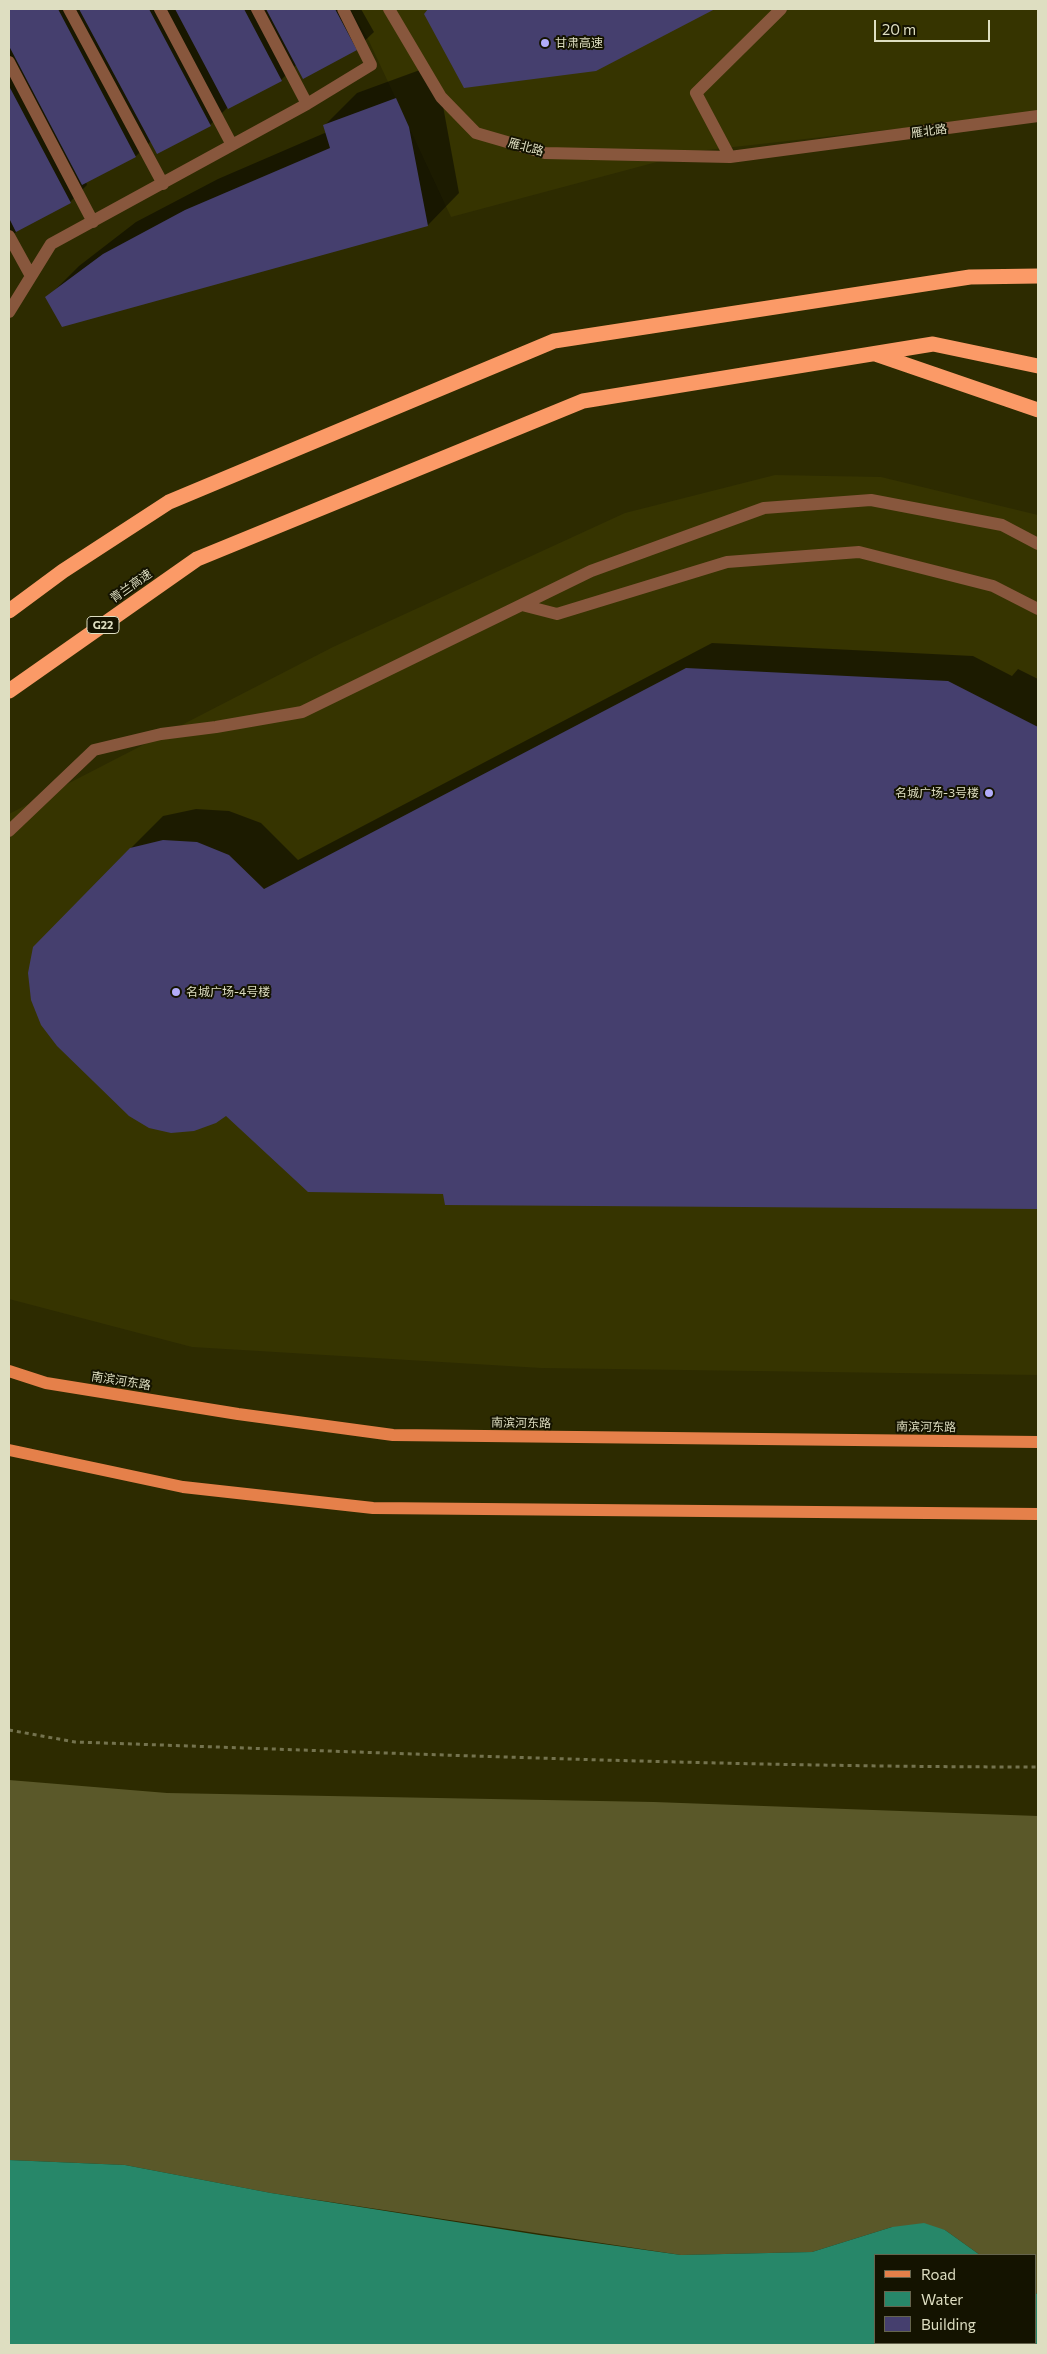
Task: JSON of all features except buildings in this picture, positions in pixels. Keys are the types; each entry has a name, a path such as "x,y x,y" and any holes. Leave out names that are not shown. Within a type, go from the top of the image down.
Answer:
{"highway":[{"path":"9,611 63,571 169,502 554,340 970,277 1038,276"},
{"name":"青兰高速","path":"9,691 197,559 583,401 934,344 1038,366"},
{"path":"874,353 1038,410"}],"main road":[{"name":"南滨河东路","path":"9,1371 56,1384 238,1414 393,1435 1038,1442"},
{"path":"9,1450 183,1487 372,1508 1038,1514"}],"street":[{"path":"68,9 163,184"},
{"path":"160,9 232,145"},
{"path":"257,9 307,104"},
{"path":"9,312 52,244 307,104 371,65 343,9"},
{"name":"雁北路","path":"388,9 441,97 476,133 544,153 730,157 1038,116"},
{"path":"730,157 696,93 781,9"},
{"path":"9,62 93,222"},
{"path":"9,236 31,276"},
{"path":"9,831 94,750 161,734 216,728 302,712 591,571 764,508 871,500 1002,525 1038,544"},
{"path":"522,605 557,614 727,562 859,552 993,586 1038,609"}],"path":[{"path":"9,1730 75,1742 559,1759 856,1767 1038,1767"}],"shaded area":[{"path":"350,9 1038,9 1038,113 698,151 451,217 368,39"},
{"path":"775,475 881,477 1038,515 1038,1375 541,1368 192,1347 9,1299 9,814 333,647 625,513"},
{"path":"9,1780 167,1793 654,1802 1038,1816 1038,2295 1037,2254 979,2254 945,2230 892,2227 812,2252 681,2255 271,2193 125,2165 9,2160"}],"water":[{"path":"9,2160 125,2165 271,2193 681,2255 812,2252 892,2227 924,2223 945,2230 979,2254 874,2254 874,2344 1037,2344 1038,2295 1038,2345 9,2345"}],"place":[{"name":"甘肃高速","path":"545,43"},
{"name":"名城广场-3号楼","path":"989,793"},
{"name":"名城广场-4号楼","path":"176,992"}]}
